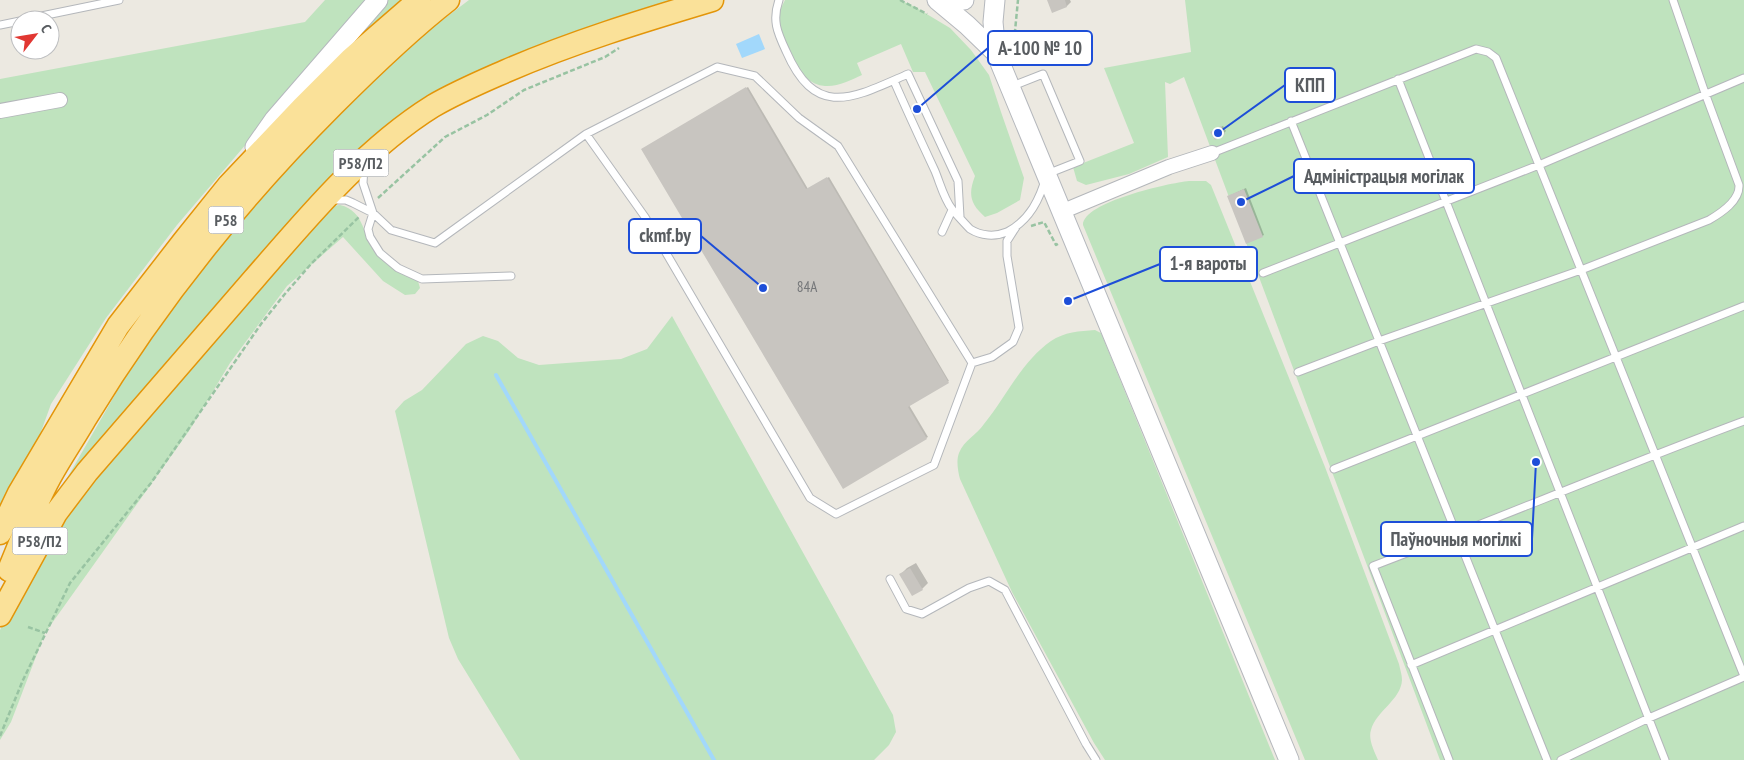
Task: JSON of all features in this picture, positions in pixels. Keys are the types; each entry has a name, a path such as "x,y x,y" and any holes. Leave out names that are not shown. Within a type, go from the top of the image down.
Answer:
{"highway":[{"name":"Р58","path":"0,533 19,494 118,326 229,185 351,59 419,0"},
{"name":"Р58","path":"0,591 50,477 101,393 144,329 203,248 255,186 305,133 364,74 427,16 448,0"},
{"name":"Р58/П2","path":"0,615 56,513 87,472 293,234 365,160 401,128 433,106 464,89 554,51 615,29 712,0"},
{"path":"0,508 19,494"}],"main road":[{"path":"229,185 274,120 378,0"},
{"path":"936,0 967,25 996,53"},
{"path":"951,0 964,0"},
{"path":"995,0 993,22 996,53 1289,760"}],"street":[{"path":"0,111 60,100"},
{"path":"1061,212 1168,166 1212,153"}],"lane":[{"path":"60,12 119,0"},
{"path":"778,0 774,13 778,34 791,64 800,78 816,92 828,97 842,98 870,91 908,74 958,180 960,217"},
{"path":"1298,372 1379,341 1581,270 1709,220 1720,214 1732,203 1742,184 1705,93 1673,0"},
{"path":"1212,153 1476,49 1488,52 1496,58 1744,677 1649,718 1561,760"},
{"path":"325,200 346,200 370,209 392,230 435,243 586,134 717,67 755,76 799,118 838,146 972,363"},
{"path":"972,363 992,357 1013,342 1019,328 1007,241 1016,227 1033,209 1043,189 1046,174 1080,160 1043,74 1010,87"},
{"path":"1263,273 1539,165 1744,78"},
{"path":"1398,79 1665,760"},
{"path":"894,80 952,210 970,229 980,234 990,236 1002,234 1016,227"},
{"path":"1291,121 1547,760"},
{"path":"586,134 645,217 810,498 836,514 934,465 972,363"},
{"path":"365,160 363,184 370,209 368,229 370,238 380,253 398,268 422,279 511,276"},
{"path":"942,232 952,210"},
{"path":"1334,468 1744,306"},
{"path":"1449,760 1373,566 1561,494 1655,454 1744,421"},
{"path":"1411,665 1744,526"},
{"path":"890,579 906,609 922,614 969,588 989,581 1005,590 1096,760"}],"path":[{"path":"0,736 45,634 70,583 151,483 261,324 311,264 445,136 487,115 524,90 605,57 620,47"},
{"path":"28,628 45,634"}],"green space":[{"path":"325,0 369,0 177,225 106,318 51,404 19,493 0,508 0,79 305,22"},
{"path":"386,0 403,0 346,50"},
{"path":"469,0 672,0 574,33 450,83 384,127 301,208 185,341 148,391 62,487 128,372 199,264 300,148 388,61"},
{"path":"785,0 900,0 950,28 971,50 989,75 1024,178 1020,200 997,213 985,217 976,208 971,193 975,176 925,72 913,72 901,44 857,63 862,75 844,83 825,86 815,84 806,78 793,59 777,16"},
{"path":"1185,0 1744,0 1744,760 1440,760 1184,77 1170,84 1165,82 1168,157 1129,174 1086,185 1077,181 1073,167 1134,143 1104,68 1191,52"},
{"path":"1189,181 1206,181 1211,185 1325,467 1399,664 1402,678 1401,687 1374,723 1370,734 1373,749 1378,760 1305,760 1083,225 1087,217 1111,201 1164,185"},
{"path":"340,205 355,213 378,256 392,267 418,281 420,288 415,294 405,295 383,281 343,237 287,286 230,363 189,431 45,633 11,722 0,740 0,630 52,535 99,473 331,206"},
{"path":"672,316 893,715 896,732 889,745 874,760 520,760 458,659 449,638 395,411 404,401 422,390 466,344 483,336 498,341 518,358 539,365 621,359 647,349"},
{"path":"1095,330 1101,333 1275,760 1105,760 1012,592 960,479 957,463 961,448 981,428 1031,359 1051,341 1061,336"}],"water":[{"path":"759,34 765,49 742,58 736,44"}],"building":[{"path":"1047,0 1065,0 1067,7 1052,13"},
{"path":"746,87 806,189 827,177 949,383 908,407 927,439 843,489 641,149"},
{"path":"1221,126 1225,134 1215,140 1210,132"},
{"path":"1244,189 1263,237 1246,244 1227,196"},
{"path":"910,568 923,590 912,596 899,574"}],"waterway":[{"path":"496,375 714,760"}],"place":[{"name":"А-100 № 10","path":"917,109"},
{"name":"КПП","path":"1218,133"},
{"name":"Адміністрацыя могілак","path":"1241,202"},
{"name":"ckmf.by","path":"763,288"},
{"name":"1-я вароты","path":"1068,301"},
{"name":"Паўночныя могілкі","path":"1536,462"}]}
